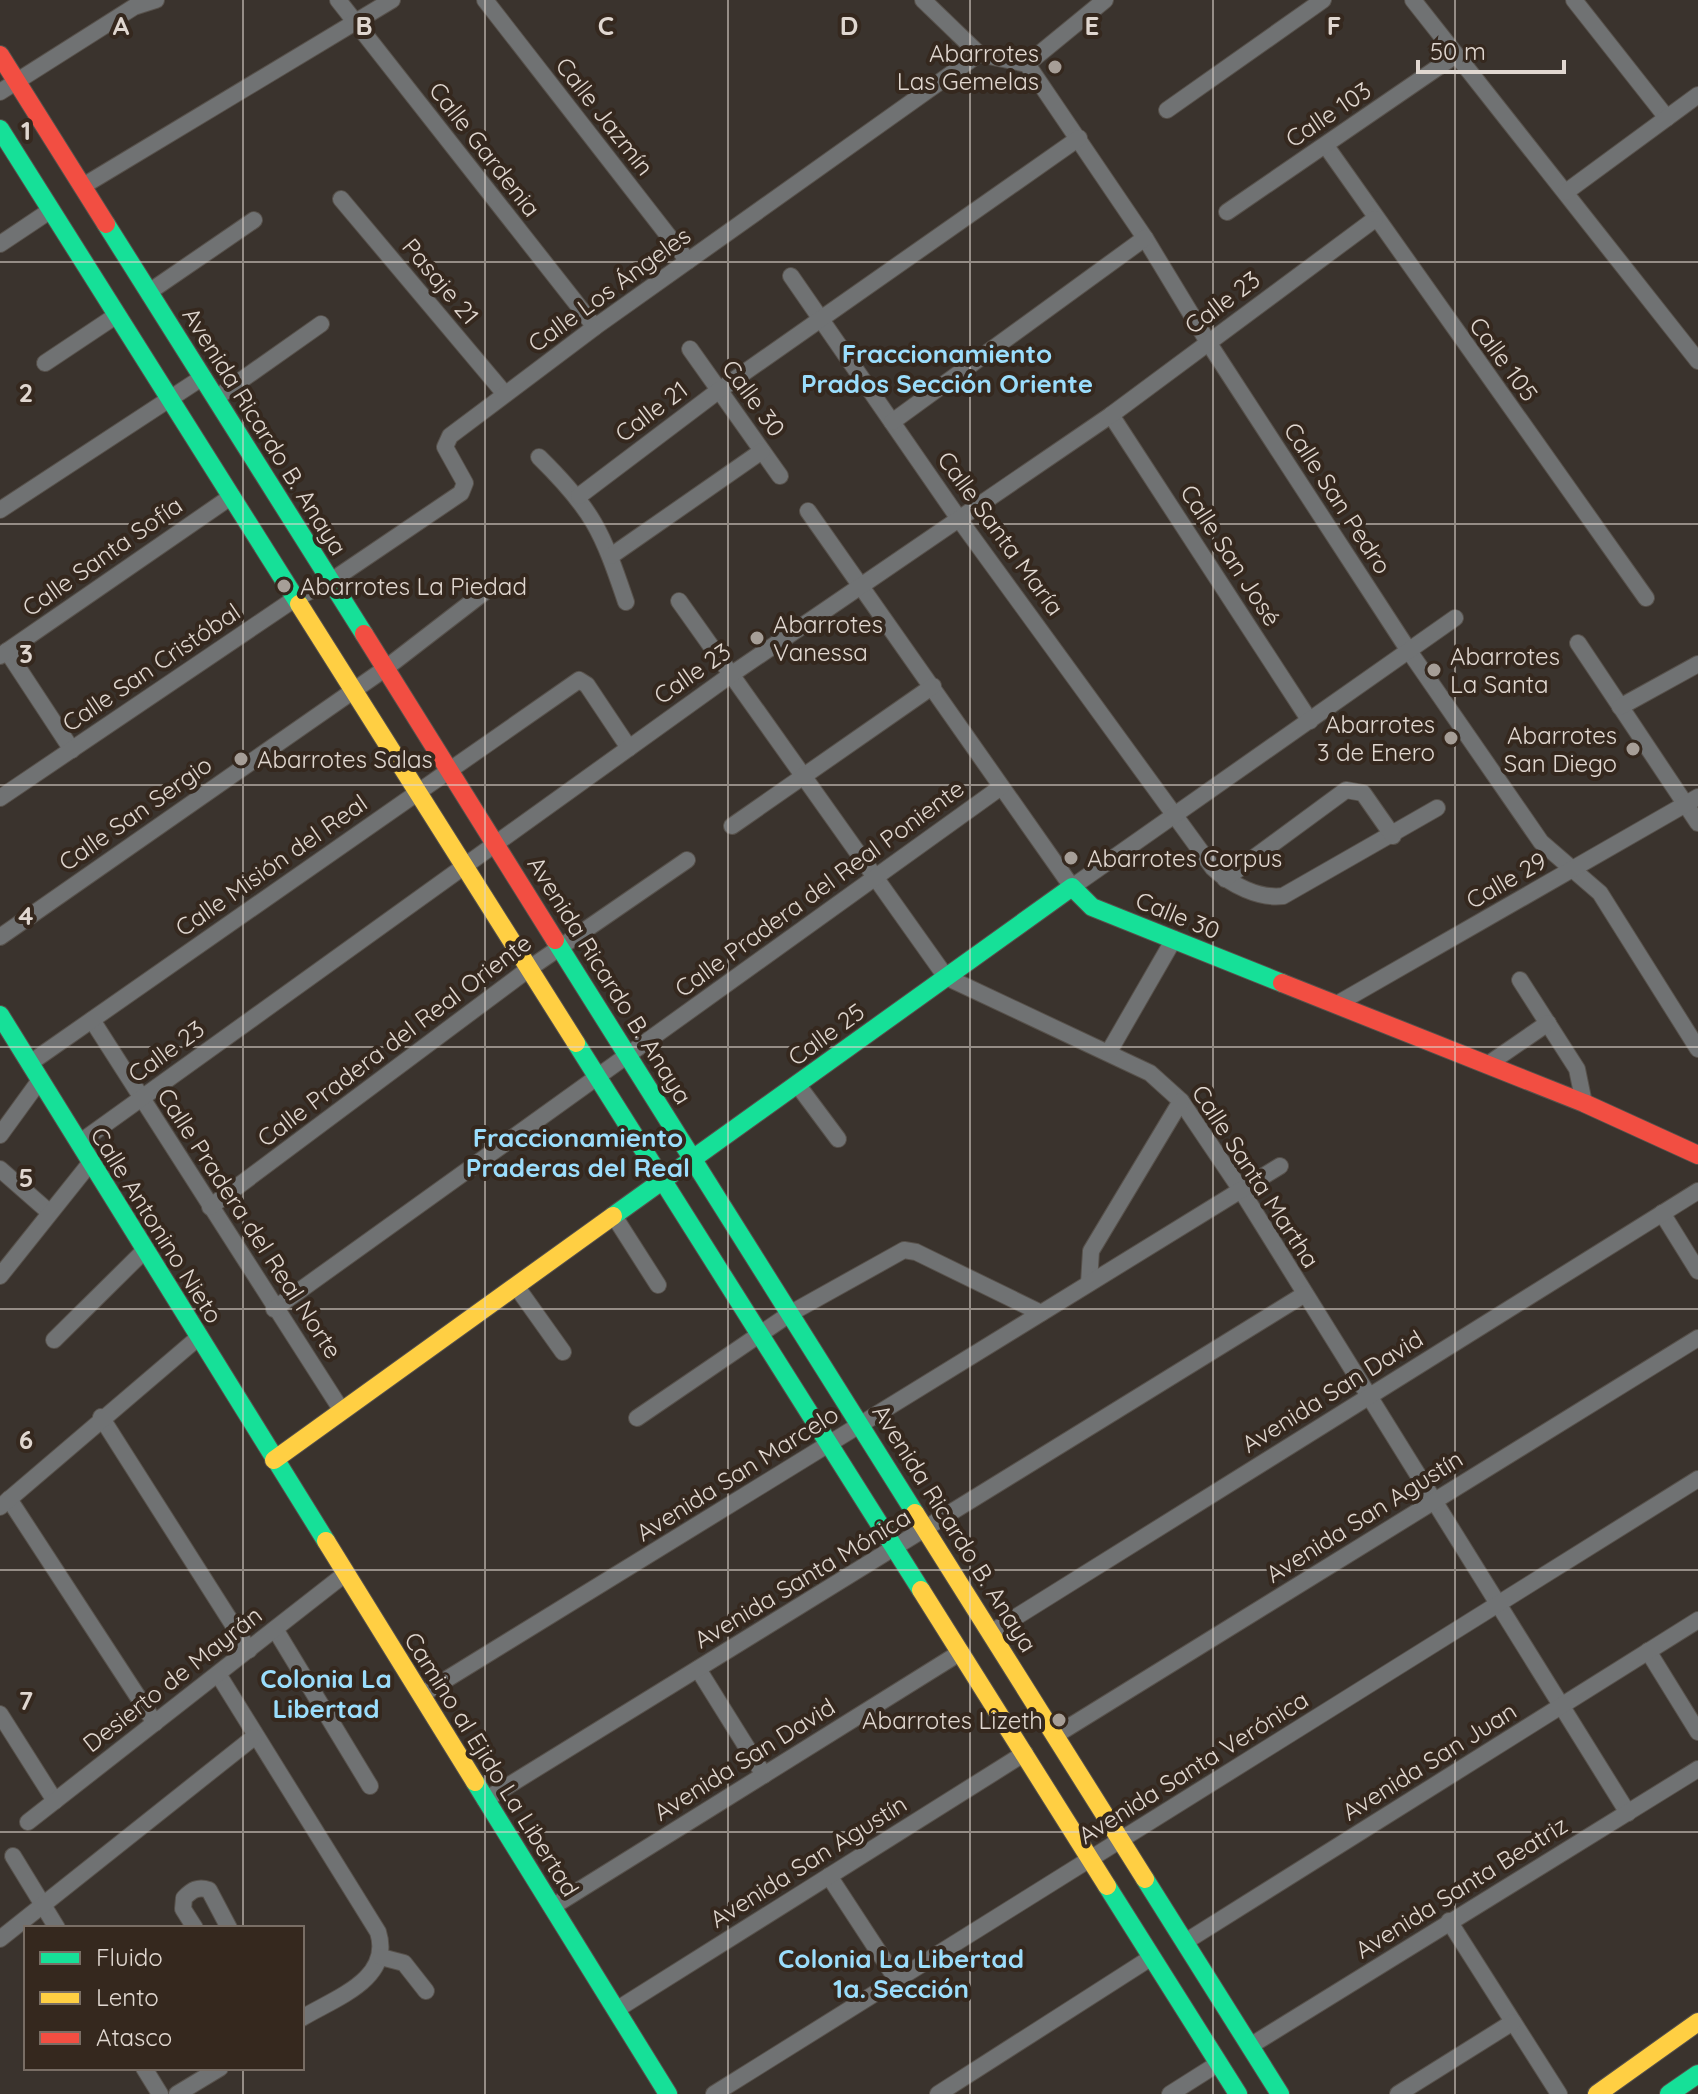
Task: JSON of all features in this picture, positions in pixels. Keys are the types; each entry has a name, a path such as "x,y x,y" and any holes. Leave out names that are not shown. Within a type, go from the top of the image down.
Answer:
{"street":[{"path":"0,92 134,7 156,0"},
{"name":"Calle Gardenia","path":"338,0 595,327"},
{"path":"83,186 392,0"},
{"name":"Calle Jazmín","path":"485,0 688,261"},
{"path":"927,2 979,54 1027,64 1105,0"},
{"path":"1167,110 1323,0"},
{"path":"1413,0 1698,361"},
{"path":"1574,0 1667,118"},
{"name":"Calle Los Ángeles","path":"331,581 461,493 465,483 445,447 446,440 595,327 979,54"},
{"name":"Avenida Ricardo B. Anaya","path":"0,55 1280,2094"},
{"name":"Calle 103","path":"1227,212 1456,55"},
{"name":"Calle San Pedro","path":"1027,64 1145,238 1208,342 1409,651 1541,842 1600,893 1698,1049"},
{"path":"1566,192 1698,95"},
{"path":"0,129 1238,2094"},
{"name":"Calle 21","path":"579,496 718,391 1079,138"},
{"name":"Calle 105","path":"1326,146 1646,598"},
{"name":"Pasaje 21","path":"341,199 505,394"},
{"path":"0,244 51,210"},
{"name":"Calle 23","path":"79,1143 732,674 1111,415 1375,219"},
{"path":"149,292 254,220"},
{"path":"892,422 1145,238"},
{"name":"Calle Santa María","path":"791,276 959,519 1225,879"},
{"path":"45,363 117,315"},
{"path":"216,398 321,324"},
{"name":"Calle 30","path":"690,349 780,476"},
{"path":"0,510 203,377"},
{"name":"Calle San José","path":"1111,415 1310,721"},
{"path":"611,556 762,451"},
{"path":"539,457 579,496 611,556 626,602"},
{"name":"Calle Santa Sofía","path":"4,654 232,496"},
{"name":"Calle 30","path":"808,511 1072,887 1092,907 1584,1103 1698,1155"},
{"name":"Calle San Cristóbal","path":"0,798 296,598 331,581"},
{"name":"Calle San Sergio","path":"0,937 353,688 386,668 491,587"},
{"path":"679,601 946,977"},
{"name":"Calle 25","path":"274,1460 1072,887 1455,618"},
{"path":"1578,643 1620,707 1692,800 1698,823"},
{"path":"4,654 72,750"},
{"path":"1620,707 1698,664"},
{"name":"Calle Misión del Real","path":"30,1063 579,680 587,685 629,748"},
{"path":"732,826 802,774 933,686"},
{"name":"Calle Pradera del Real Poniente","path":"274,1309 1001,787"},
{"path":"1393,836 1363,793 1346,790 1225,879 1259,894 1283,896 1393,836 1437,808"},
{"name":"Calle 29","path":"1337,1004 1692,800"},
{"name":"Calle Pradera del Real Oriente","path":"210,1207 530,968 687,860"},
{"path":"1110,1050 1174,939"},
{"name":"Calle Santa Martha","path":"946,977 1110,1050 1150,1073 1181,1101 1241,1190 1628,1813"},
{"path":"1520,980 1577,1069 1584,1103"},
{"name":"Calle Antonino Nieto","path":"0,1015 274,1460"},
{"name":"Calle Pradera del Real Norte","path":"92,1020 342,1411"},
{"path":"1487,1065 1548,1023"},
{"path":"0,1135 40,1080"},
{"path":"797,1084 838,1139"},
{"path":"1089,1283 1091,1251 1181,1101"},
{"path":"0,1276 91,1162"},
{"name":"Avenida San Marcelo","path":"421,1695 1280,1166"},
{"path":"0,1169 49,1212"},
{"name":"Avenida San David","path":"992,1632 1698,1191"},
{"path":"1662,1213 1698,1271"},
{"path":"614,1216 658,1285"},
{"path":"54,1340 145,1250"},
{"path":"637,1418 791,1313 904,1250 916,1252 1041,1313"},
{"path":"516,1286 563,1352"},
{"name":"Avenida Santa Mónica","path":"485,1800 1305,1294"},
{"path":"155,1723 4,1503 101,1417 199,1337"},
{"name":"Avenida San Agustín","path":"1056,1735 1698,1338"},
{"path":"101,1417 249,1650"},
{"name":"Camino al Ejido La Libertad","path":"274,1460 668,2094"},
{"name":"Avenida Santa Verónica","path":"714,2094 1698,1479"},
{"name":"Desierto de Mayrán","path":"28,1822 345,1574"},
{"name":"Avenida San Juan","path":"1185,1942 1698,1620"},
{"path":"275,1629 370,1786"},
{"path":"1648,1651 1698,1732"},
{"name":"Avenida San David","path":"552,1907 961,1652"},
{"path":"698,1669 764,1775"},
{"path":"218,1674 254,1737 378,1932 381,1957 367,1979 304,2017"},
{"path":"0,1714 55,1801"},
{"path":"0,1939 254,1737"},
{"name":"Avenida San Agustín","path":"616,2010 1025,1753"},
{"name":"Avenida Santa Beatriz","path":"1250,2046 1698,1769"},
{"path":"13,1856 56,1926"},
{"path":"829,1876 897,1980"},
{"path":"194,1926 183,1909 184,1898 194,1889 202,1888 209,1890 228,1926"},
{"path":"1449,1921 1559,2094"},
{"path":"381,1957 404,1963 426,1991"},
{"path":"938,2094 964,2087 1152,1957"},
{"path":"1398,2094 1513,2022"},
{"path":"1597,2094 1698,2022"},
{"path":"1170,2094 1219,2063"},
{"path":"145,2070 160,2094"},
{"path":"177,2094 217,2070"},
{"path":"1669,2094 1698,2074"}],"traffic: fast":[{"path":"0,129 299,604"},
{"path":"106,224 364,634"},
{"path":"613,1216 1072,887 1092,907 1282,983"},
{"path":"555,940 915,1513"},
{"path":"0,1015 326,1541"},
{"path":"576,1043 921,1590"},
{"path":"475,1782 668,2094"},
{"path":"1145,1879 1280,2094"},
{"path":"1107,1886 1238,2094"},
{"path":"1669,2094 1698,2074"}],"traffic: slow":[{"path":"299,604 576,1043"},
{"path":"274,1460 613,1216"},
{"path":"915,1513 1145,1879"},
{"path":"326,1541 475,1782"},
{"path":"921,1590 1107,1886"},
{"path":"1597,2094 1698,2022"}],"traffic: jam":[{"path":"0,55 106,224"},
{"path":"364,634 555,940"},
{"path":"1282,983 1584,1103 1698,1155"}],"place":[{"name":"Abarrotes Las Gemelas","path":"1055,67"},
{"name":"Abarrotes La Piedad","path":"284,586"},
{"name":"Abarrotes Vanessa","path":"757,638"},
{"name":"Abarrotes La Santa","path":"1434,670"},
{"name":"Abarrotes 3 de Enero","path":"1451,738"},
{"name":"Abarrotes San Diego","path":"1633,749"},
{"name":"Abarrotes Salas","path":"241,759"},
{"name":"Abarrotes Corpus","path":"1071,858"},
{"name":"Abarrotes Lizeth","path":"1059,1720"}],"district":[{"name":"Fraccionamiento Prados Sección Oriente","path":"947,368"},
{"name":"Fraccionamiento Praderas del Real","path":"578,1152"},
{"name":"Colonia La Libertad","path":"326,1693"},
{"name":"Colonia La Libertad 1a. Sección","path":"901,1973"}]}
